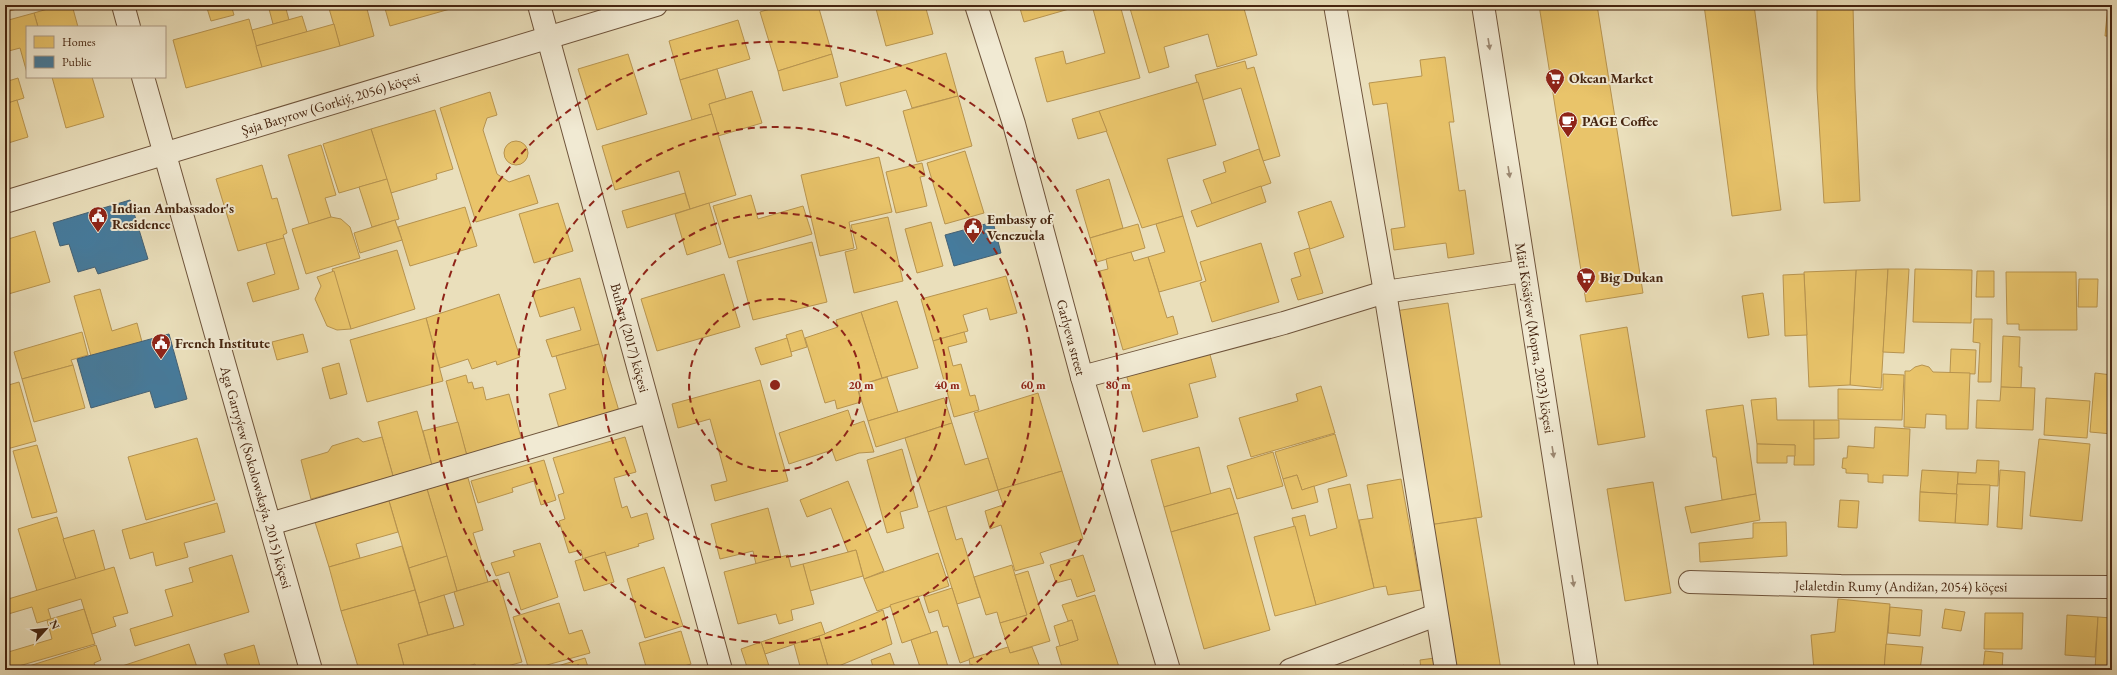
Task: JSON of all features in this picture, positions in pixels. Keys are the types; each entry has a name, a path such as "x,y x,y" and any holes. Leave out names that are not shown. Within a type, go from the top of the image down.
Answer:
{"street":[{"path":"123,5 129,26"},
{"name":"Buhara (2017) köçesi","path":"539,5 649,412 721,670"},
{"name":"Şaja Batyrow (Gorkiý, 2056) köçesi","path":"5,202 656,5"},
{"name":"Garlyeva street","path":"976,5 1014,124 1082,377 1169,670"},
{"path":"1335,5 1446,670"},
{"name":"Mäti Kösäýew (Mopra, 2023) köçesi","path":"1482,5 1587,670"},
{"name":"Aga Garryýew (Sokolowskaýa, 2015) köçesi","path":"143,78 311,670"},
{"path":"1082,377 1284,323 1384,292 1524,270"},
{"path":"270,524 649,412"},
{"name":"Jelaletdin Rumy (Andižan, 2054) köçesi","path":"1690,582 1841,586 2112,587"},
{"path":"1290,670 1436,616"}],"building: Homes":[{"path":"5,5 25,5 25,7 5,12"},
{"path":"61,5 72,5 78,26 38,26 34,13"},
{"path":"206,5 231,5 234,15 211,21"},
{"path":"268,5 285,5 289,20 273,24"},
{"path":"328,5 366,5 374,36 340,46"},
{"path":"384,5 449,5 450,9 390,26"},
{"path":"451,5 464,5 452,8"},
{"path":"783,5 818,5 832,54 778,71 760,12"},
{"path":"875,5 925,5 933,34 886,46"},
{"path":"1019,5 1067,5 1069,9 1024,22"},
{"path":"1067,5 1084,5 1069,9"},
{"path":"1107,5 1120,5 1140,78 1047,102 1035,58 1063,51 1066,64 1105,53 1093,9"},
{"path":"1129,5 1243,5 1257,55 1217,67 1208,34 1164,47 1169,67 1149,73"},
{"path":"1413,5 1430,5 1414,7"},
{"path":"1539,5 1597,5 1643,293 1586,302"},
{"path":"1704,5 1754,5 1781,210 1732,216"},
{"path":"2108,5 2112,5 2112,48 2109,48 2110,36 2105,36"},
{"path":"1817,6 1853,6 1860,201 1824,203 1817,89"},
{"path":"34,13 38,26 26,26 26,69 20,48 5,52 5,21"},
{"path":"302,16 307,32 256,46 252,30"},
{"path":"249,19 262,67 186,88 173,40"},
{"path":"738,20 750,59 680,80 669,41"},
{"path":"334,24 340,46 262,67 256,46"},
{"path":"946,53 958,96 912,108 906,90 846,106 840,83"},
{"path":"628,54 647,114 597,130 578,69"},
{"path":"832,54 838,77 783,91 778,71"},
{"path":"1445,57 1454,122 1449,122 1459,191 1465,190 1474,254 1448,258 1446,243 1394,250 1391,229 1405,227 1387,103 1373,105 1369,83 1422,76 1420,60"},
{"path":"1245,61 1247,69 1254,67 1280,156 1263,161 1241,88 1202,100 1195,75"},
{"path":"717,69 726,99 709,104 712,114 692,120 680,80"},
{"path":"18,78 24,98 5,104 5,82"},
{"path":"52,78 92,78 104,117 66,128"},
{"path":"1198,82 1216,145 1167,159 1183,216 1142,228 1099,111"},
{"path":"752,91 762,123 718,136 709,104"},
{"path":"490,92 497,115 487,118 483,130 497,174 509,182 529,175 538,203 476,222 440,108"},
{"path":"958,96 972,146 917,162 903,111"},
{"path":"17,100 28,137 5,144 5,104"},
{"path":"435,110 453,169 436,174 437,179 391,193 371,129"},
{"path":"1099,111 1107,131 1078,139 1072,119"},
{"path":"712,114 736,195 690,209 679,171 615,190 602,146"},
{"path":"371,129 387,179 339,193 323,144"},
{"path":"516,141 524,145 528,153 524,161 516,165 508,161 504,153 508,145"},
{"path":"321,145 336,195 325,198 331,217 309,224 288,155"},
{"path":"1259,149 1271,183 1212,204 1203,180 1226,172 1223,162"},
{"path":"965,151 984,213 945,224 927,163"},
{"path":"879,157 892,212 849,222 854,248 820,256 801,175"},
{"path":"922,163 925,176 920,177 927,206 896,213 886,172"},
{"path":"262,165 272,199 277,198 287,233 283,235 284,238 238,251 216,179"},
{"path":"387,179 399,219 372,227 359,187"},
{"path":"1109,179 1123,228 1090,238 1076,190"},
{"path":"1261,186 1266,202 1197,227 1191,211"},
{"path":"685,193 690,209 627,228 622,211"},
{"path":"751,195 758,219 803,206 812,234 729,258 713,206"},
{"path":"1331,201 1344,237 1310,249 1298,212"},
{"path":"558,203 573,251 534,263 519,214"},
{"path":"709,203 721,244 687,255 675,214"},
{"path":"465,207 477,246 410,266 398,227"},
{"path":"1183,216 1202,280 1159,292 1148,257 1165,252 1156,224"},
{"path":"331,217 341,219 350,227 360,258 306,274 292,229"},
{"path":"888,217 903,281 854,293 845,252 857,249 851,225"},
{"path":"395,220 402,240 360,253 354,233"},
{"path":"931,222 943,266 917,273 905,229"},
{"path":"1138,224 1145,248 1097,262 1090,238"},
{"path":"35,231 50,282 5,295 5,240"},
{"path":"284,238 299,289 253,302 247,283 275,274 266,243"},
{"path":"812,242 827,302 753,320 737,261"},
{"path":"1261,243 1279,302 1212,322 1200,283 1206,281 1200,262"},
{"path":"1309,248 1323,293 1298,300 1291,279 1301,276 1294,253"},
{"path":"397,250 415,309 351,329 332,269"},
{"path":"1131,252 1134,261 1148,257 1167,318 1173,316 1178,334 1123,350 1100,271 1108,269 1106,259"},
{"path":"1888,269 1881,388 1850,385 1856,270"},
{"path":"1888,269 1909,269 1904,353 1883,352"},
{"path":"1915,269 1972,270 1971,323 1913,322"},
{"path":"1856,270 1850,385 1809,387 1804,272"},
{"path":"334,271 351,329 337,330 327,326 315,299 321,286 317,277"},
{"path":"1977,271 1994,271 1994,297 1976,297"},
{"path":"2006,272 2076,272 2077,330 2019,330 2019,324 2007,324"},
{"path":"724,274 740,327 657,351 641,299"},
{"path":"1804,274 1807,335 1785,336 1783,275"},
{"path":"1006,276 1017,313 990,320 987,308 963,315 968,331 933,341 921,299"},
{"path":"580,278 599,344 552,357 546,340 581,330 574,307 540,317 532,292"},
{"path":"2079,279 2098,279 2097,307 2078,307"},
{"path":"2112,288 2112,317 2109,317"},
{"path":"100,289 112,331 137,323 142,342 91,356 74,296"},
{"path":"1763,293 1769,335 1748,338 1742,296"},
{"path":"499,294 520,357 497,365 496,361 472,369 468,359 440,368 426,318"},
{"path":"897,301 918,368 882,378 861,312"},
{"path":"1448,303 1482,517 1429,525 1395,311"},
{"path":"861,312 882,378 857,386 861,402 837,409 835,400 825,403 805,338 838,327 836,320"},
{"path":"426,318 443,381 367,402 350,340"},
{"path":"1974,319 1992,319 1991,382 1978,382 1980,343 1973,342"},
{"path":"1627,327 1645,437 1598,445 1580,335"},
{"path":"802,330 807,347 791,352 786,335"},
{"path":"82,332 88,355 71,360 73,365 22,379 14,352"},
{"path":"964,332 967,342 948,347 953,366 961,364 970,396 975,395 979,410 954,417 933,341"},
{"path":"303,334 308,352 277,360 272,342"},
{"path":"2003,336 2020,337 2019,367 2022,367 2021,388 2001,387"},
{"path":"787,338 792,356 761,365 755,348"},
{"path":"599,344 619,411 559,428 549,394 566,389 556,356"},
{"path":"1951,349 1976,350 1975,374 1950,373"},
{"path":"1209,351 1216,377 1189,384 1198,417 1143,432 1126,374"},
{"path":"339,363 347,394 330,399 322,368"},
{"path":"73,365 85,408 34,422 22,379"},
{"path":"1922,365 1929,367 1933,372 1970,373 1968,429 1946,429 1946,415 1926,414 1925,428 1904,427 1905,371 1910,371 1915,367"},
{"path":"2095,373 2112,375 2112,434 2090,432"},
{"path":"1883,374 1904,375 1902,420 1838,419 1838,389 1883,390"},
{"path":"466,375 468,383 472,382 474,389 483,387 486,400 509,394 522,441 467,456 446,381"},
{"path":"887,377 898,412 868,421 857,386"},
{"path":"760,380 788,481 715,501 711,485 727,481 710,419 678,428 672,404"},
{"path":"19,382 36,441 7,449 5,440 5,386"},
{"path":"1321,386 1335,433 1251,457 1239,418 1298,401 1296,394"},
{"path":"2001,387 2035,388 2033,430 1976,428 1977,400 2000,401"},
{"path":"1038,393 1062,471 998,490 974,413"},
{"path":"944,398 952,423 876,447 868,421"},
{"path":"1776,398 1777,420 1814,420 1814,465 1794,465 1795,445 1757,444 1751,400"},
{"path":"2046,398 2090,401 2087,438 2044,435"},
{"path":"1743,405 1756,494 1722,500 1716,457 1713,457 1706,410"},
{"path":"848,410 853,425 864,421 874,452 859,453 836,461 832,450 789,464 779,433"},
{"path":"417,411 432,465 393,476 378,422"},
{"path":"1814,420 1839,420 1839,438 1814,439"},
{"path":"458,422 467,456 432,465 423,431"},
{"path":"952,423 965,465 988,458 998,490 928,512 905,438"},
{"path":"1875,427 1910,429 1908,476 1883,475 1883,483 1868,482 1868,474 1846,473 1846,469 1842,468 1843,458 1847,458 1848,446 1874,448"},
{"path":"1335,434 1347,476 1302,490 1297,475 1283,479 1275,452"},
{"path":"382,437 393,476 311,499 301,460 328,452 332,446 358,438 363,442"},
{"path":"625,437 636,472 614,478 622,508 627,506 631,518 647,513 654,539 638,544 639,546 606,556 605,552 583,559 581,550 569,553 559,521 565,519 558,495 564,493 553,458"},
{"path":"197,438 215,500 146,520 128,457"},
{"path":"2039,439 2090,444 2082,521 2030,516"},
{"path":"1757,444 1795,445 1795,456 1787,456 1787,463 1757,463"},
{"path":"37,445 57,512 32,518 13,451"},
{"path":"1199,447 1211,494 1164,507 1151,460"},
{"path":"902,449 918,507 900,512 904,528 887,533 867,460"},
{"path":"1273,452 1283,486 1237,499 1227,466"},
{"path":"544,460 556,500 541,505 534,481 512,488 513,492 478,503 471,481"},
{"path":"1977,460 1999,461 1998,486 1957,484 1958,472 1976,473"},
{"path":"1922,470 1958,472 1957,494 1920,492"},
{"path":"2000,470 2025,472 2022,529 1997,527"},
{"path":"1062,471 1083,539 1040,553 1044,563 1015,571 1001,525 990,529 985,511 1003,505 998,490"},
{"path":"1297,475 1302,490 1314,486 1318,502 1292,509 1283,479"},
{"path":"468,478 483,530 473,533 488,582 457,591 427,489"},
{"path":"1401,479 1421,590 1388,595 1386,586 1374,588 1359,520 1373,518 1367,485"},
{"path":"848,481 884,571 864,579 856,550 848,552 831,508 807,517 800,500"},
{"path":"1653,482 1671,593 1625,601 1607,489"},
{"path":"1350,484 1374,588 1316,605 1292,518 1305,515 1310,536 1337,528 1328,489"},
{"path":"1957,484 1990,485 1988,525 1955,523"},
{"path":"1230,488 1238,513 1171,532 1164,507"},
{"path":"427,489 447,556 409,568 389,501"},
{"path":"1920,492 1957,494 1955,523 1919,521"},
{"path":"1756,494 1760,520 1691,533 1685,507"},
{"path":"1840,500 1859,501 1857,528 1838,527"},
{"path":"389,501 398,532 356,544 360,558 329,567 315,522"},
{"path":"217,503 225,532 184,543 188,557 156,566 153,552 130,559 122,530"},
{"path":"946,506 956,540 962,538 980,597 957,604 928,512"},
{"path":"768,508 781,557 756,564 753,551 720,559 711,524"},
{"path":"1238,513 1270,630 1204,649 1171,532"},
{"path":"57,517 76,579 37,591 18,529"},
{"path":"1476,518 1501,670 1453,670 1429,525"},
{"path":"1786,522 1787,556 1700,562 1699,543 1753,538 1753,523"},
{"path":"1295,526 1316,605 1275,616 1254,537"},
{"path":"94,530 105,570 76,579 63,539"},
{"path":"540,543 558,597 521,610 509,572 496,576 491,563 515,556 513,551"},
{"path":"402,546 415,590 341,611 329,567"},
{"path":"856,550 863,576 810,591 803,564"},
{"path":"605,552 614,582 584,591 575,561"},
{"path":"938,553 949,586 877,611 864,579"},
{"path":"232,555 249,612 135,646 130,629 173,616 165,590 193,582 189,568"},
{"path":"788,555 791,567 803,564 814,604 791,610 793,620 779,624 776,614 738,624 724,572"},
{"path":"1083,555 1095,591 1077,597 1071,579 1056,583 1050,565"},
{"path":"447,556 457,591 419,603 409,568"},
{"path":"1012,565 1027,615 1000,623 997,612 986,615 974,577"},
{"path":"114,567 128,613 113,617 116,626 92,634 81,599 48,609 51,619 37,623 32,607 5,615 5,600"},
{"path":"664,567 683,626 645,638 627,579"},
{"path":"1028,571 1050,641 1010,653 1000,623 1027,615 1015,575"},
{"path":"498,579 522,662 493,670 477,670 475,664 455,670 405,670 398,644 464,625 454,592"},
{"path":"952,588 974,658 960,663 948,626 943,627 938,610 929,613 924,597"},
{"path":"415,590 428,635 398,644 405,670 359,670 341,611"},
{"path":"444,595 454,628 428,635 419,603"},
{"path":"1095,595 1120,670 1063,670 1056,647 1078,640 1072,620 1068,621 1062,605"},
{"path":"918,596 931,633 902,643 890,605"},
{"path":"1838,599 1890,604 1884,670 1814,670 1811,635 1835,632"},
{"path":"559,603 569,634 582,630 590,653 529,670 513,617"},
{"path":"1890,607 1922,610 1920,636 1888,633"},
{"path":"84,609 95,644 5,670 5,653 52,639 47,620"},
{"path":"1945,609 1965,612 1961,631 1942,628"},
{"path":"883,610 892,644 829,670 819,636"},
{"path":"1985,613 2023,613 2022,649 1984,649"},
{"path":"2067,615 2098,617 2095,657 2065,655"},
{"path":"2098,617 2112,618 2112,670 2095,670"},
{"path":"1072,620 1078,640 1060,646 1054,626"},
{"path":"821,622 825,634 765,654 761,642"},
{"path":"681,631 691,664 670,670 647,670 639,643"},
{"path":"937,631 949,670 921,670 911,640"},
{"path":"819,636 829,670 801,670 794,644"},
{"path":"761,642 769,666 758,670 748,670 741,649"},
{"path":"189,644 198,670 110,670"},
{"path":"1886,644 1923,647 1920,670 1884,670"},
{"path":"96,645 101,660 94,663 97,670 25,670 30,668 29,666"},
{"path":"254,645 261,670 229,670 224,654"},
{"path":"1008,647 1010,653 1032,647 1041,670 971,670 969,659"},
{"path":"1985,651 2003,653 2002,670 1983,670"},
{"path":"890,653 896,670 874,670 871,660"},
{"path":"585,658 589,670 547,670 547,669"},
{"path":"1435,658 1436,670 1421,670 1420,660"},
{"path":"523,665 524,670 505,670"},
{"path":"1404,665 1406,670 1393,670"}],"building: Public":[{"name":"Indian Ambassador's Residence","path":"130,200 148,259 98,274 95,267 78,272 69,244 60,246 53,223"},
{"name":"Embassy of Venezuela","path":"993,222 1001,253 954,266 945,235"},
{"path":"169,334 187,399 155,408 150,391 91,408 77,359"}],"place":[{"name":"Okean Market","path":"1555,95"},
{"name":"PAGE Coffee","path":"1568,138"},
{"name":"Indian Ambassador's Residence","path":"98,233"},
{"name":"Embassy of Venezuela","path":"973,244"},
{"name":"Big Dukan","path":"1586,294"},
{"name":"French Institute","path":"161,360"}]}
